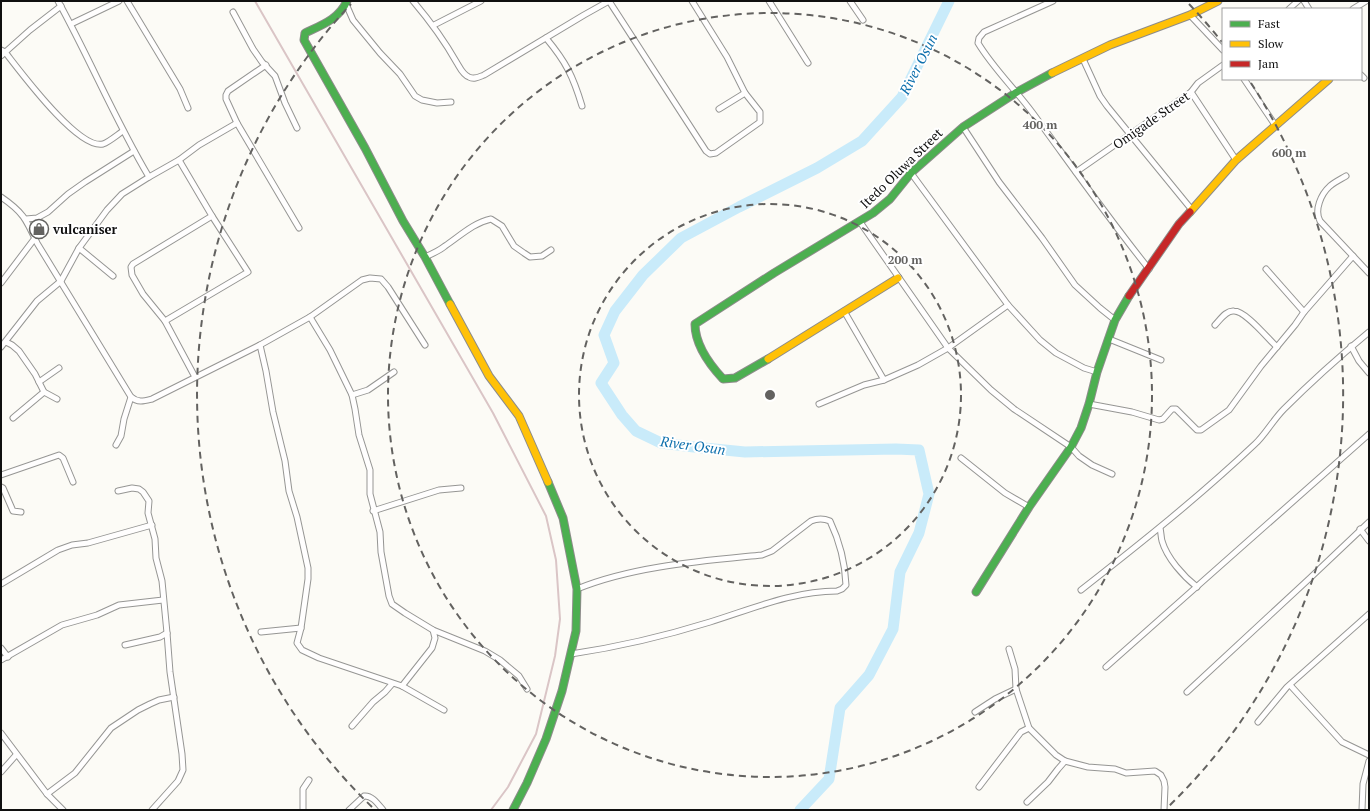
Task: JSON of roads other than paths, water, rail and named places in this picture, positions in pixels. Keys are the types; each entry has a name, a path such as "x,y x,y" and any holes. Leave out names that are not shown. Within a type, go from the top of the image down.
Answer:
{"street":[{"path":"71,24 119,1"},
{"path":"136,1 129,2 180,89 188,108"},
{"path":"414,1 434,25 463,74 474,79 484,76 609,1 706,151 710,154 716,153 760,122 760,112 745,93 727,57 692,1"},
{"path":"434,25 481,1"},
{"path":"770,1 808,63"},
{"path":"850,1 863,20"},
{"path":"1053,1 984,32 978,43 1017,92 1105,214 1148,268"},
{"name":"Itedo Oluwa Street","path":"844,311 777,354 734,378 728,379 719,375 705,354 694,331 695,324 774,273 873,213 890,199 911,173 938,146 963,127 1017,92 1040,78 1110,45 1190,15 1218,1"},
{"path":"1290,8 1298,1"},
{"path":"1355,8 1366,1"},
{"path":"346,2 352,20 400,74 415,96 422,100 437,103 451,102"},
{"path":"346,2 339,14 329,22 305,34 303,38 327,78 403,220 426,257 489,376 519,416 563,518 577,589 576,631 562,691 546,739 528,783 513,810"},
{"path":"123,131 103,144 94,144 86,141 50,109 2,53 59,3 71,24 123,131 149,176"},
{"path":"233,12 253,49 275,76 285,103 297,128"},
{"path":"1190,15 1222,49"},
{"path":"546,38 558,52 569,70 575,83 582,106"},
{"path":"1083,59 1100,96 1192,210"},
{"path":"266,65 228,91 226,99 237,123 299,228"},
{"name":"Omigade Street","path":"1076,172 1190,92 1198,83 1222,66"},
{"path":"1245,80 1275,125"},
{"path":"976,592 1029,507 1071,447 1081,428 1090,404 1097,372 1115,320 1148,268 1179,224 1236,160 1321,87 1327,80"},
{"path":"1190,92 1236,160"},
{"path":"719,109 745,93"},
{"path":"1,347 37,301 61,281 79,248 122,194 149,176 179,160 199,145 237,123"},
{"path":"963,127 999,182 1042,238 1075,285 1115,320"},
{"path":"26,219 37,218 48,212 80,186 134,151"},
{"path":"165,321 248,272 212,216 179,160"},
{"path":"911,173 1008,305 1040,340 1056,353 1084,368 1097,372"},
{"path":"1346,176 1329,187 1318,206 1317,212 1320,221 1369,273"},
{"path":"1,197 20,211 26,219 35,238 131,397 135,401 152,399 260,345 310,317 362,280 370,278 381,279 388,287 425,345"},
{"path":"195,377 165,321 143,294 132,275 131,267 133,264 155,250 212,216"},
{"path":"426,257 470,228 482,221 491,219 502,226 514,246 530,257 542,256 551,250"},
{"path":"860,222 948,348 996,394 1014,409 1071,447 1079,456 1092,465 1112,474"},
{"path":"1,283 35,238"},
{"path":"79,248 114,276"},
{"path":"1090,404 1132,412 1159,420 1163,419 1172,409 1176,409 1198,430 1229,410 1304,312 1353,256"},
{"path":"1266,269 1304,312"},
{"path":"884,380 844,311 898,278"},
{"path":"820,404 864,385 884,380 918,365 948,348 1008,305"},
{"path":"1215,325 1227,313 1235,311 1243,314 1277,347"},
{"path":"310,317 330,350 352,395 360,436 370,470 370,494 373,511 380,532 381,552 389,596 392,604 405,614 433,630 485,651 500,660 519,676 526,689"},
{"path":"1081,590 1160,528 1257,443 1271,423 1284,409 1351,346 1369,332"},
{"path":"1109,339 1161,360"},
{"path":"6,342 19,351 44,392 56,399"},
{"path":"260,345 273,412 285,461 289,491 297,517 308,568 308,579 301,628 297,643 302,650 319,658 392,684 402,686 444,710"},
{"path":"1351,346 1359,361 1369,373"},
{"path":"39,382 59,368"},
{"path":"352,395 368,390 394,372"},
{"path":"13,418 44,392"},
{"path":"116,445 121,436 124,418 131,397"},
{"path":"1106,668 1369,434"},
{"path":"1,475 59,455 63,458 73,482"},
{"path":"961,458 1005,493 1029,507"},
{"path":"1,487 3,488 13,511 21,512"},
{"path":"118,491 132,488 139,489 149,501 148,513 155,539 156,558 162,581 170,672 182,754 183,770 178,781 152,810"},
{"path":"373,511 439,490 461,488"},
{"path":"571,654 605,649 672,633 800,594 837,591 846,585 845,570 838,540 830,521 817,518 811,521 772,552 762,555 657,568 597,580 577,589"},
{"path":"1187,692 1369,522"},
{"path":"1,584 58,550 72,545 88,543 152,525"},
{"path":"1160,528 1162,540 1169,556 1189,580 1197,587"},
{"path":"1360,530 1369,541"},
{"path":"1,660 62,625 97,615 119,605 163,600"},
{"path":"1258,722 1287,686 1290,685 1369,614"},
{"path":"261,632 301,628"},
{"path":"402,686 432,648 435,638 433,630"},
{"path":"125,645 160,637 167,633"},
{"path":"1,648 8,657"},
{"path":"1009,649 1015,669 1016,689 1028,728 1056,755 1065,761 1088,767 1115,769 1126,773 1155,771 1161,775 1164,781 1164,810"},
{"path":"352,726 373,702 392,684"},
{"path":"1290,685 1342,742 1369,755"},
{"path":"975,712 994,699 1016,689"},
{"path":"47,794 75,773 111,728 150,704 159,700 174,697"},
{"path":"979,787 1021,732 1028,728"},
{"path":"1,733 16,755 47,794 63,810"},
{"path":"1,772 16,755"},
{"path":"1027,802 1048,782 1065,761"},
{"path":"1362,810 1363,784 1369,761"},
{"path":"303,810 303,789 309,780"},
{"path":"349,810 364,796 370,796 383,810"},
{"path":"1362,800 1369,801"}],"waterway":[{"name":"River Osun","path":"800,810 829,779 840,708 869,675 893,629 900,572 919,533 929,494 919,450 896,449 745,452 661,443 636,431 622,415 601,383 614,363 604,335 615,311 643,275 681,238 817,168 862,141 902,97 949,1"}],"railway":[{"path":"255,1 493,413 546,516 556,560 560,619 555,656 536,734 508,787 491,810"}],"place":[{"name":"vulcaniser","path":"39,229"}]}
